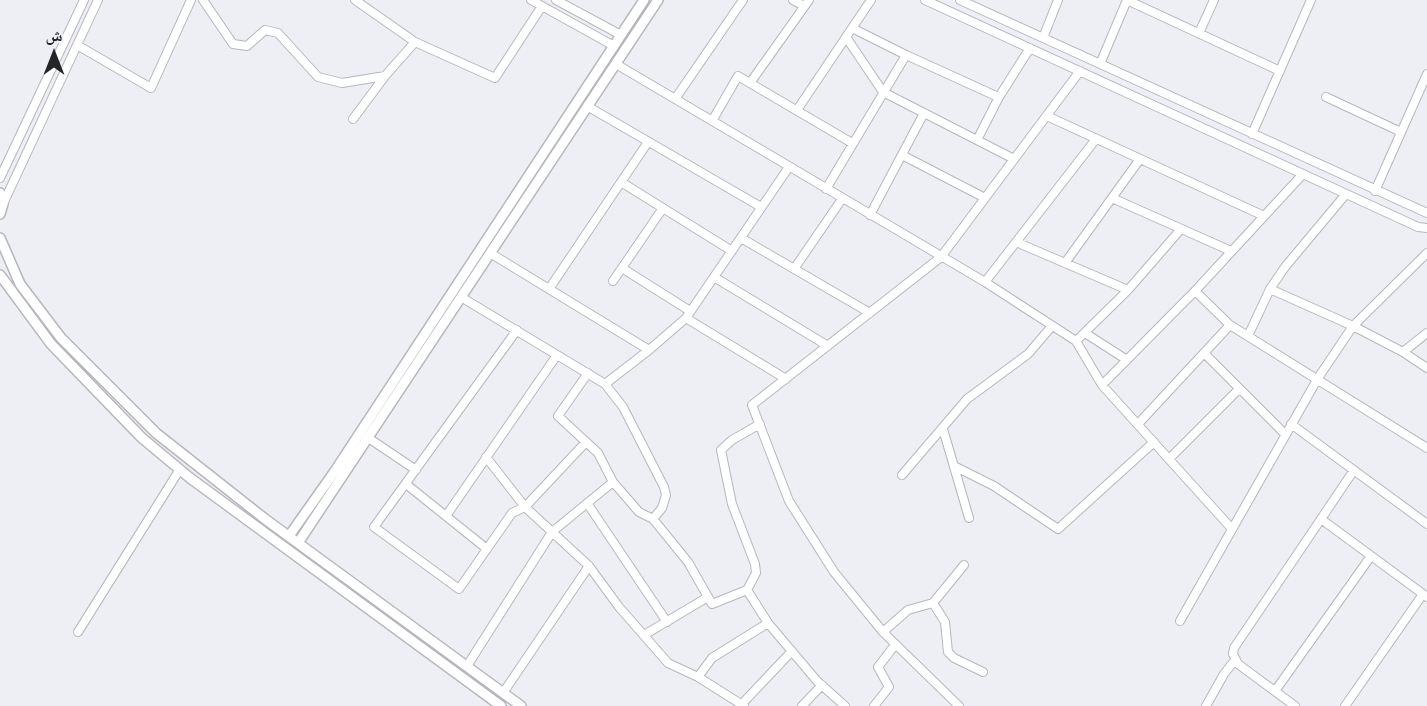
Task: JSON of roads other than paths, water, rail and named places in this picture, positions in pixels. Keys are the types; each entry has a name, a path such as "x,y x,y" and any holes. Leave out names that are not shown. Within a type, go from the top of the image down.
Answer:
{"main road":[{"path":"289,536 341,461 644,0"},
{"path":"298,543 658,0"},
{"path":"0,193 3,204 0,214"},
{"path":"0,238 20,284 61,338 105,384 183,456 521,706"},
{"path":"0,275 51,344 95,392 180,469 501,706"}],"street":[{"path":"0,178 84,0"},
{"path":"3,204 98,0"},
{"path":"77,45 151,88 190,0"},
{"path":"203,0 233,44 246,46 265,30 278,33 318,77 342,83 385,76"},
{"path":"355,0 415,42 495,78 542,6"},
{"path":"531,0 614,46"},
{"path":"556,0 621,35"},
{"path":"675,99 744,0"},
{"path":"750,83 807,3 792,0"},
{"path":"797,110 871,0"},
{"path":"925,0 1418,227 1427,228"},
{"path":"960,0 1427,213"},
{"path":"982,10 986,0"},
{"path":"1043,38 1058,0"},
{"path":"1100,64 1127,0 1280,71"},
{"path":"1199,33 1214,0"},
{"path":"1252,134 1311,0"},
{"path":"852,28 996,96"},
{"path":"846,38 883,92 1014,159"},
{"path":"353,118 415,42"},
{"path":"977,140 999,97 1029,48"},
{"path":"826,189 906,55"},
{"path":"616,64 985,282 1076,341 1102,385 1232,529"},
{"path":"959,706 882,633 834,572 789,501 752,405 941,257 1080,71"},
{"path":"1375,191 1427,74"},
{"path":"712,121 738,76 852,143"},
{"path":"1326,97 1401,132"},
{"path":"587,106 762,207"},
{"path":"870,215 924,113"},
{"path":"1047,116 1264,216"},
{"path":"985,282 1096,139"},
{"path":"549,289 648,142"},
{"path":"902,155 985,198"},
{"path":"1065,263 1140,159"},
{"path":"605,384 650,350 688,315 789,167"},
{"path":"1102,385 1195,291 1303,174"},
{"path":"621,182 732,251"},
{"path":"1248,336 1270,289 1285,267 1346,194"},
{"path":"1112,198 1232,251"},
{"path":"794,269 842,199"},
{"path":"613,281 663,208"},
{"path":"1076,341 1128,290 1181,229"},
{"path":"741,238 870,313"},
{"path":"1016,242 1128,290"},
{"path":"490,253 650,350"},
{"path":"1180,621 1318,378 1353,326 1427,254"},
{"path":"622,268 688,315 786,378"},
{"path":"714,277 828,346"},
{"path":"1270,289 1353,326 1403,352 1427,368"},
{"path":"1195,291 1230,324 1427,448"},
{"path":"461,297 605,384 623,407 664,488 666,495 662,508 653,519"},
{"path":"1138,424 1230,324"},
{"path":"903,475 968,399 1028,354 1052,326"},
{"path":"517,330 374,527 459,589 512,513 525,507 586,442"},
{"path":"1085,333 1127,360"},
{"path":"1403,352 1427,333"},
{"path":"1204,353 1285,434"},
{"path":"446,516 557,355"},
{"path":"588,373 558,416 598,453 613,482 639,512 653,519 688,562 712,604 747,590 756,573 755,564 732,504 721,450 732,440 760,424"},
{"path":"1169,459 1239,389"},
{"path":"1291,424 1427,524"},
{"path":"943,429 969,518"},
{"path":"367,437 416,470"},
{"path":"954,466 994,486 1058,529 1154,442"},
{"path":"486,457 525,507 590,566 668,663 698,677 742,705 792,651"},
{"path":"78,632 180,469"},
{"path":"1206,706 1224,674 1235,660 1234,648 1354,470"},
{"path":"467,666 552,532 613,482"},
{"path":"406,484 487,549"},
{"path":"587,503 667,622"},
{"path":"1321,519 1425,595 1345,706"},
{"path":"1275,691 1371,556"},
{"path":"882,633 908,610 933,603 964,565"},
{"path":"503,693 590,566"},
{"path":"747,590 768,623 822,685 845,706"},
{"path":"644,635 708,597"},
{"path":"933,603 945,622 948,652 954,658 983,672"},
{"path":"698,677 712,658 768,623"},
{"path":"874,706 890,687 878,667 895,645"},
{"path":"1235,660 1295,706"},
{"path":"802,706 822,685"}]}
